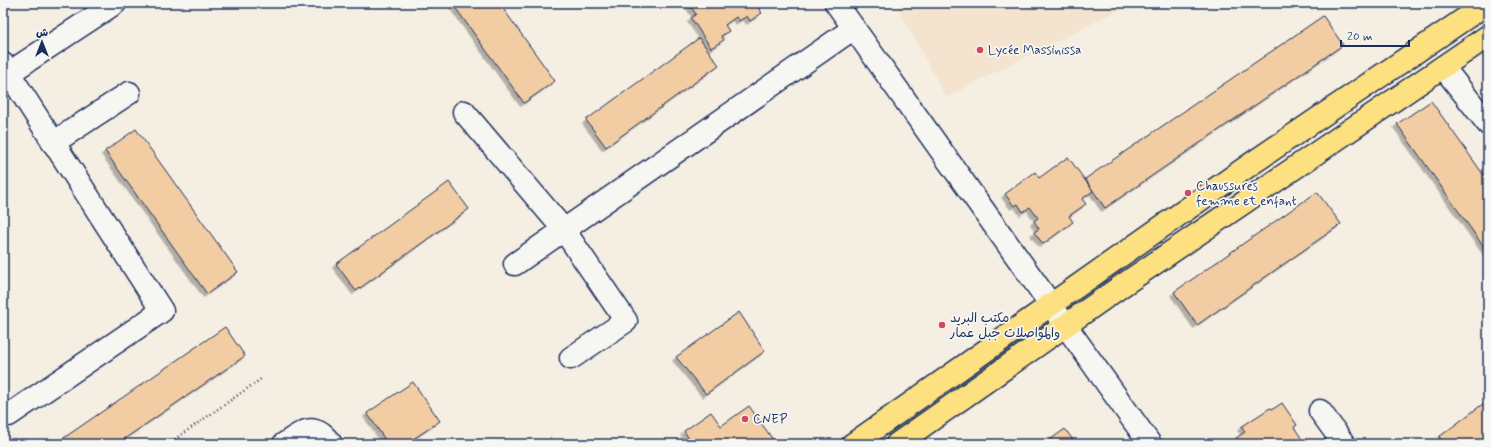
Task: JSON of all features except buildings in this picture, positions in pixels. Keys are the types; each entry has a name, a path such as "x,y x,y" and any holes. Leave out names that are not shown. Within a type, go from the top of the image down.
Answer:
{"main road":[{"path":"853,444 1251,164 1488,3"},
{"path":"897,444 1066,325 1488,36"}],"street":[{"path":"10,415 162,310 5,72 116,3"},
{"path":"836,3 1150,444"},
{"path":"515,264 854,28"},
{"path":"1444,67 1488,124"},
{"path":"53,143 129,93"},
{"path":"464,112 564,230 626,321 571,358"},
{"path":"1320,411 1344,444"},
{"path":"284,444 302,432 310,429 319,431 331,444"}],"path":[{"path":"168,444 261,379"}],"shaded area":[{"name":"Lycée Massinissa","path":"895,3 1133,3 946,97"}],"place":[{"name":"Lycée Massinissa","path":"980,50"},
{"name":"Chaussures femme et enfant","path":"1188,193"},
{"name":"مكتب البريد والمواصلات جبل عمار","path":"942,325"},
{"name":"CNEP","path":"745,419"}]}
